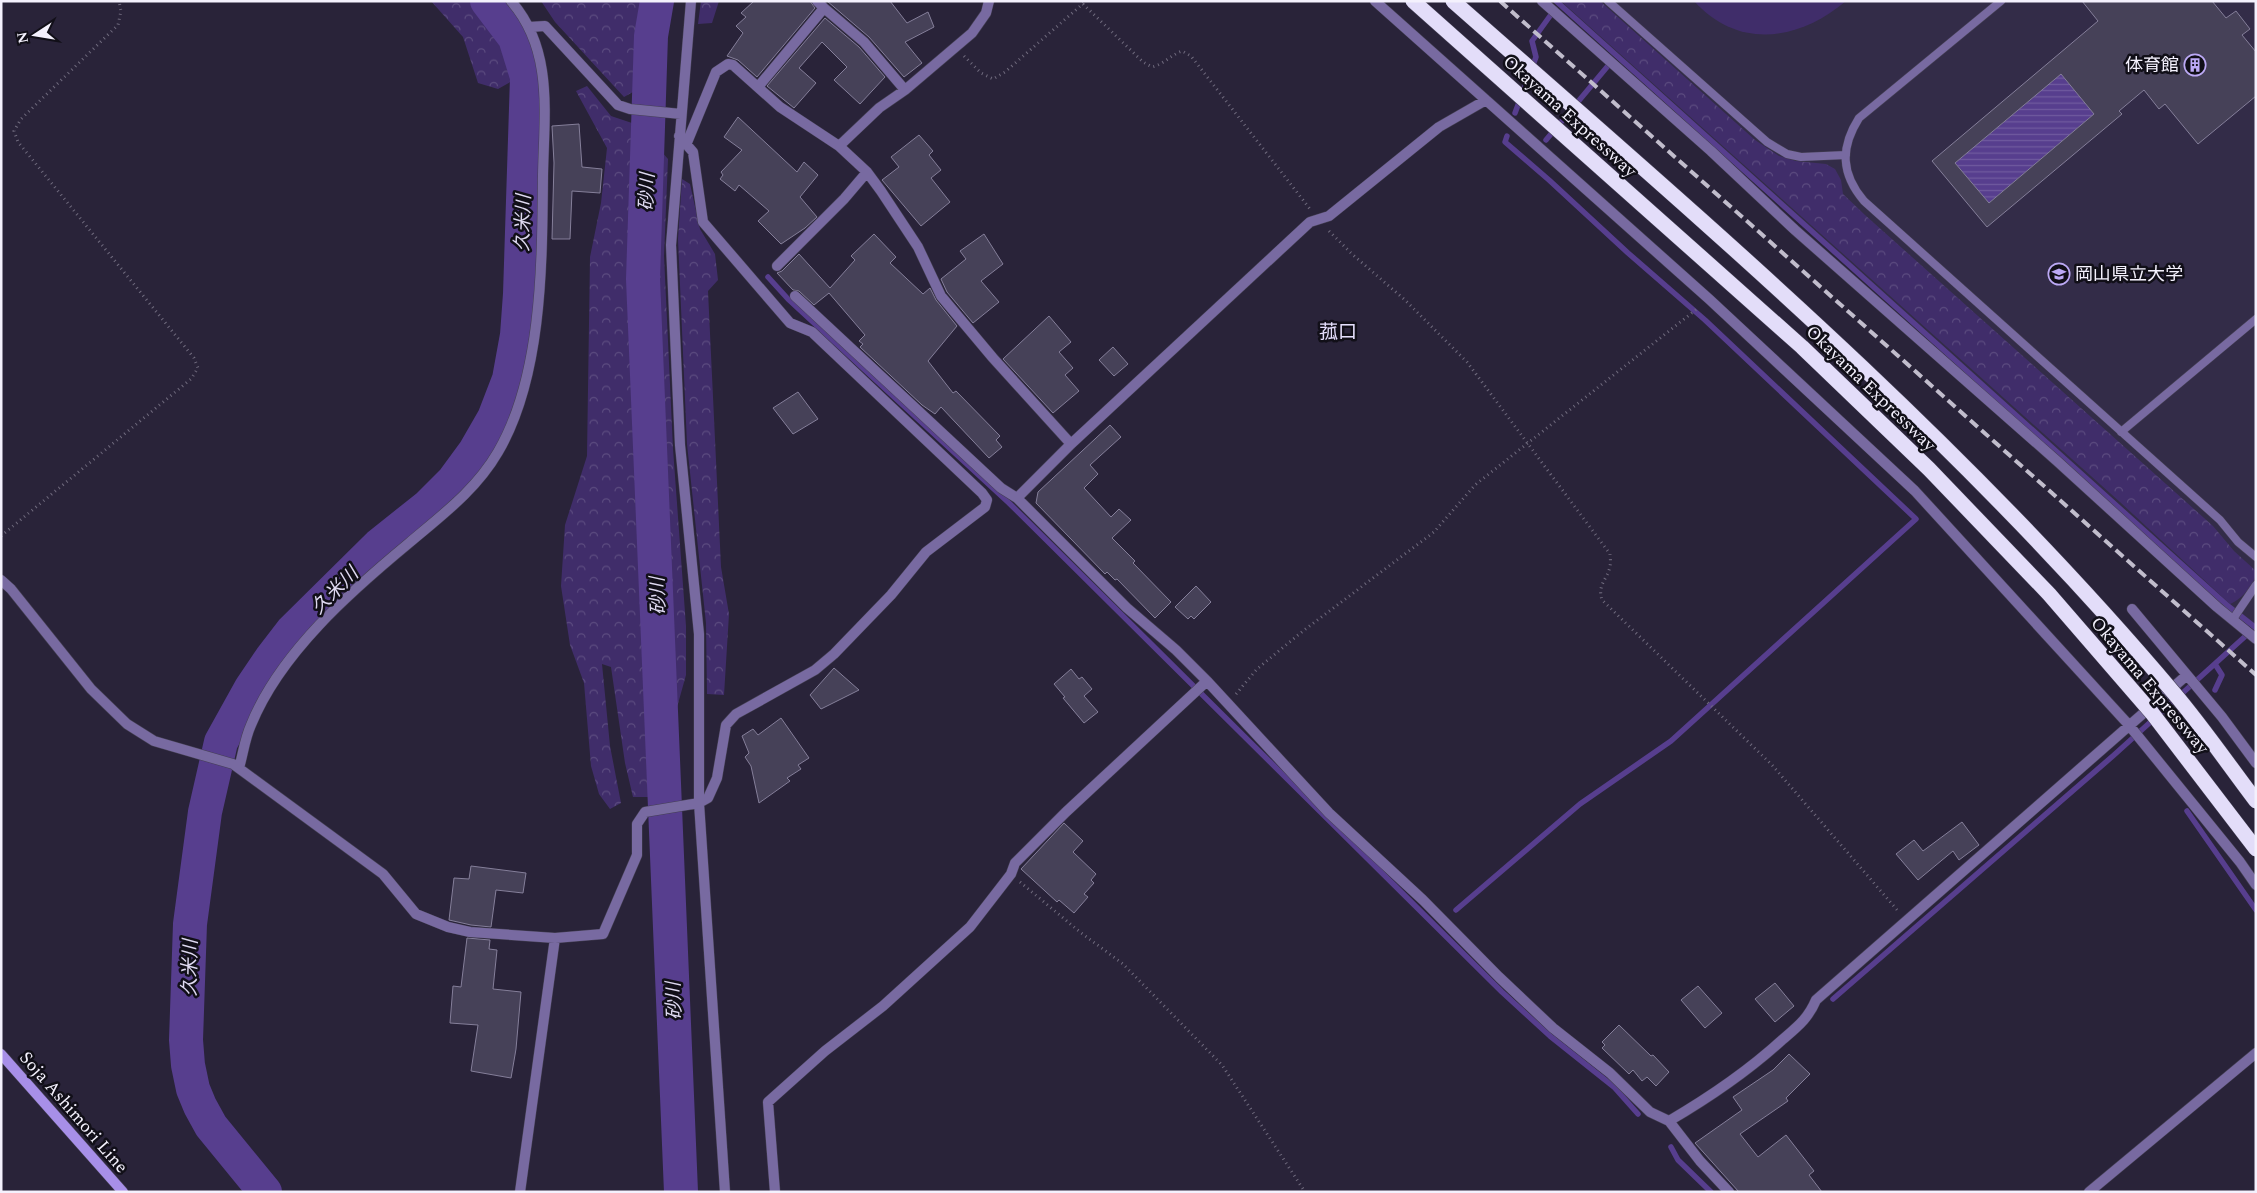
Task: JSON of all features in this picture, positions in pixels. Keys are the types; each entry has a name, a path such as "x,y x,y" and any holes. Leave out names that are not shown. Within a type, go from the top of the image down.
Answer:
{"highway":[{"name":"Okayama Expressway","path":"1413,1 1802,347 1929,469 2049,594 2152,713 2256,849"},
{"name":"Okayama Expressway","path":"1454,1 1820,326 1948,448 2068,573 2162,679 2256,801"}],"main road":[{"name":"Soja Ashimori Line","path":"1,1054 122,1192"}],"street":[{"path":"236,766 250,726 261,703 296,652 311,634 370,575 476,484 500,450 512,422 524,386 533,342 542,266 545,84 540,57 529,27 511,1"},
{"path":"691,1 677,113 683,140 671,245 680,445 699,634 699,803 726,1192"},
{"path":"840,146 878,108 904,90 972,33 986,13 989,1"},
{"path":"1375,1 1709,299 1915,491 2130,727 2240,862 2256,885"},
{"path":"758,87 820,5 864,42 904,90"},
{"path":"1549,8 1711,151 1795,230 2057,462 2217,607 2236,620 2256,639"},
{"path":"529,27 546,26 618,105 630,109 677,113"},
{"path":"683,140 716,72 728,64 733,65 780,107 840,146 867,172 918,247 941,296 992,358 1071,444"},
{"path":"1017,498 1071,444 1310,222 1329,216 1439,127 1486,100"},
{"path":"683,140 693,152 703,222 790,323 812,332 982,493 995,493 1017,498 1127,608 1162,638 1201,687 1229,702 1329,812 1423,900 1500,977 1554,1028 1610,1073 1650,1112 1669,1120 1700,1161 1729,1192"},
{"path":"777,266 844,199 867,172"},
{"path":"795,296 995,493"},
{"path":"1,580 11,589 91,689 127,724 154,741 236,766 383,874 416,914 448,927 470,932 555,938 603,934 637,855 637,824 645,812 699,803 708,798 717,778 726,725 736,714 814,670 834,654 891,595 926,552 985,507 995,493"},
{"path":"2132,609 2256,762"},
{"path":"1669,1120 1716,1093 1758,1062 1810,1015 1816,1000 2188,676"},
{"path":"775,1192 768,1102 825,1051 883,1006 970,927 1011,874 1015,863 1066,812 1201,687"},
{"path":"520,1192 555,938"},
{"path":"2089,1192 2256,1053"}],"lane":[{"path":"1608,1 1767,142 1786,154 1801,157 1846,155"},
{"path":"2000,1 1860,118 1851,131 1846,145 1847,171 1854,189 1864,201 2220,520 2238,542 2256,557"},
{"path":"2121,432 2256,319"},
{"path":"2236,620 2241,608 2256,585"}],"path":[{"path":"1,536 191,379 198,368 194,358 18,142 14,131 20,119 118,24 121,11 118,1"},
{"path":"955,47 981,73 993,79 1005,72 1085,3 1143,62 1152,67 1160,65 1182,51 1191,56 1318,220 1352,254 1405,300 1467,362 1529,443 1610,554 1610,566 1601,583 1600,593 1602,600 1772,765 1906,920"},
{"path":"1229,702 1257,669 1303,631 1434,532 1475,485 1700,306"},
{"path":"1011,874 1080,932 1122,964 1222,1065 1305,1192"}],"shaded area":[{"name":"岡山県立大学","path":"1559,1 2256,1 2256,625 2231,606"},
{"path":"2061,74 2094,114 1989,203 1955,163"}],"green space":[{"path":"431,1 479,1 506,37 511,57 512,81 498,89 478,83 463,37"},
{"path":"541,1 648,1 643,72 640,88 624,97 555,22"},
{"path":"701,1 719,1 712,23 698,24"},
{"path":"1561,1 1600,1 1755,140 1779,156 1796,161 1826,164 1835,169 1841,180 1843,194 1865,215 2213,526 2234,551 2256,571 2254,581 2248,590 2239,599 2230,604 2120,502"},
{"path":"1694,1 1846,1 1809,25 1769,34 1749,33 1730,27 1711,17"},
{"path":"587,86 611,116 638,125 668,159 664,256 673,449 686,626 686,675 652,797 633,797 625,763 611,667 602,664 610,746 621,803 610,809 599,794 591,766 584,683 570,645 561,586 565,525 587,456 590,257 601,203 607,148 576,91"},
{"path":"682,179 690,184 700,229 715,254 718,280 708,291 721,567 729,614 724,695 707,694 706,623 687,444 678,239"}],"building":[{"path":"754,1 810,1 815,8 757,77 738,60 727,56 743,33 736,26 746,17 741,13"},
{"path":"827,1 890,1 907,23 928,12 934,27 905,42 922,63 904,77 869,37"},
{"path":"2082,1 2212,1 2226,18 2236,11 2250,29 2242,35 2256,52 2256,96 2198,144 2165,104 2159,109 2144,90 2119,111 2122,114 1987,227 1932,161 2098,21","holes":["2061,74 2094,114 1989,203 1955,163"]},
{"path":"825,18 859,47 885,77 860,104 834,80 847,67 822,42 799,68 816,83 794,108 767,86"},
{"path":"738,117 797,172 804,162 818,175 800,197 817,217 805,228 781,244 758,221 769,211 739,185 735,191 720,179 723,175 721,172 742,150 724,137"},
{"path":"579,124 582,167 602,169 600,193 572,191 570,239 552,239 554,163 552,126"},
{"path":"919,135 933,151 929,155 941,170 931,178 950,202 921,226 882,180 899,167 891,157"},
{"path":"874,234 896,257 890,263 923,294 930,288 936,300 957,326 928,361 953,393 956,391 1000,436 996,440 1002,447 989,458 941,407 935,414 922,405 860,347 863,344 859,341 865,335 829,293 814,305 799,291 793,290 777,273 782,271 799,254 830,288 855,260 851,256"},
{"path":"984,234 1003,264 981,281 999,302 973,323 947,292 941,279 966,259 960,251"},
{"path":"1049,316 1071,342 1059,352 1073,368 1065,375 1079,391 1053,413 1003,359"},
{"path":"1113,347 1128,364 1114,376 1099,360"},
{"path":"798,392 818,419 793,434 773,408"},
{"path":"1110,425 1121,437 1090,465 1098,474 1084,488 1111,517 1119,509 1131,520 1112,538 1135,561 1133,563 1171,602 1155,618 1117,579 1115,580 1107,572 1105,574 1036,503 1038,492"},
{"path":"1196,586 1211,602 1194,619 1191,616 1188,619 1175,607"},
{"path":"834,668 859,690 821,709 810,695"},
{"path":"1071,669 1079,679 1082,677 1092,689 1084,696 1098,712 1084,723 1054,684"},
{"path":"781,718 809,758 798,765 801,769 787,778 790,781 759,803 751,766 745,757 749,753 742,736 753,729 758,735"},
{"path":"1962,822 1979,845 1959,860 1953,851 1918,880 1896,854 1914,840 1923,851"},
{"path":"1064,823 1083,841 1073,852 1096,874 1091,880 1094,883 1084,894 1088,897 1074,913 1059,900 1057,902 1021,869"},
{"path":"471,866 526,873 523,893 496,890 491,927 449,920 454,878 469,879"},
{"path":"467,938 490,940 489,949 497,950 493,989 521,992 516,1049 511,1078 471,1071 478,1025 450,1023 453,986 461,987"},
{"path":"1775,983 1794,1006 1775,1022 1755,999"},
{"path":"1698,986 1722,1013 1705,1028 1681,1000"},
{"path":"1619,1025 1669,1072 1656,1086 1647,1077 1642,1081 1633,1070 1629,1074 1602,1048 1605,1045 1602,1042"},
{"path":"1789,1054 1810,1074 1786,1098 1788,1101 1740,1134 1758,1157 1786,1135 1814,1171 1809,1175 1822,1192 1739,1192 1695,1143 1742,1110 1733,1097 1773,1070"}],"waterway":[{"name":"久米川","path":"265,1192 211,1126 193,1089 188,1065 186,1040 190,924 205,812 221,742 251,688 272,657 292,631 379,545 428,506 453,481 475,451 494,418 509,379 517,335 520,294 527,77 515,38 487,1"},
{"name":"砂川","path":"657,1 651,36 643,279 681,1192"},
{"path":"1556,1 2228,606 2256,628"},
{"path":"1515,113 1536,57 1532,41 1555,9"},
{"path":"1546,140 1612,61"},
{"path":"1456,910 1580,804 1671,741 1916,519 1705,320 1505,142 1507,136"},
{"path":"768,277 788,299 1009,503 1502,992 1550,1036 1614,1087 1638,1114"},
{"path":"1833,999 2114,755 2250,632"},
{"path":"2215,664 2222,675 2215,690"},
{"path":"2187,811 2256,910"},
{"path":"1671,1147 1678,1160 1711,1192"}],"railway":[{"path":"1500,1 2256,675"}],"place":[{"name":"体育館","path":"2195,65"},
{"name":"岡山県立大学","path":"2059,274"}],"district":[{"name":"菰口","path":"1338,331"}]}
